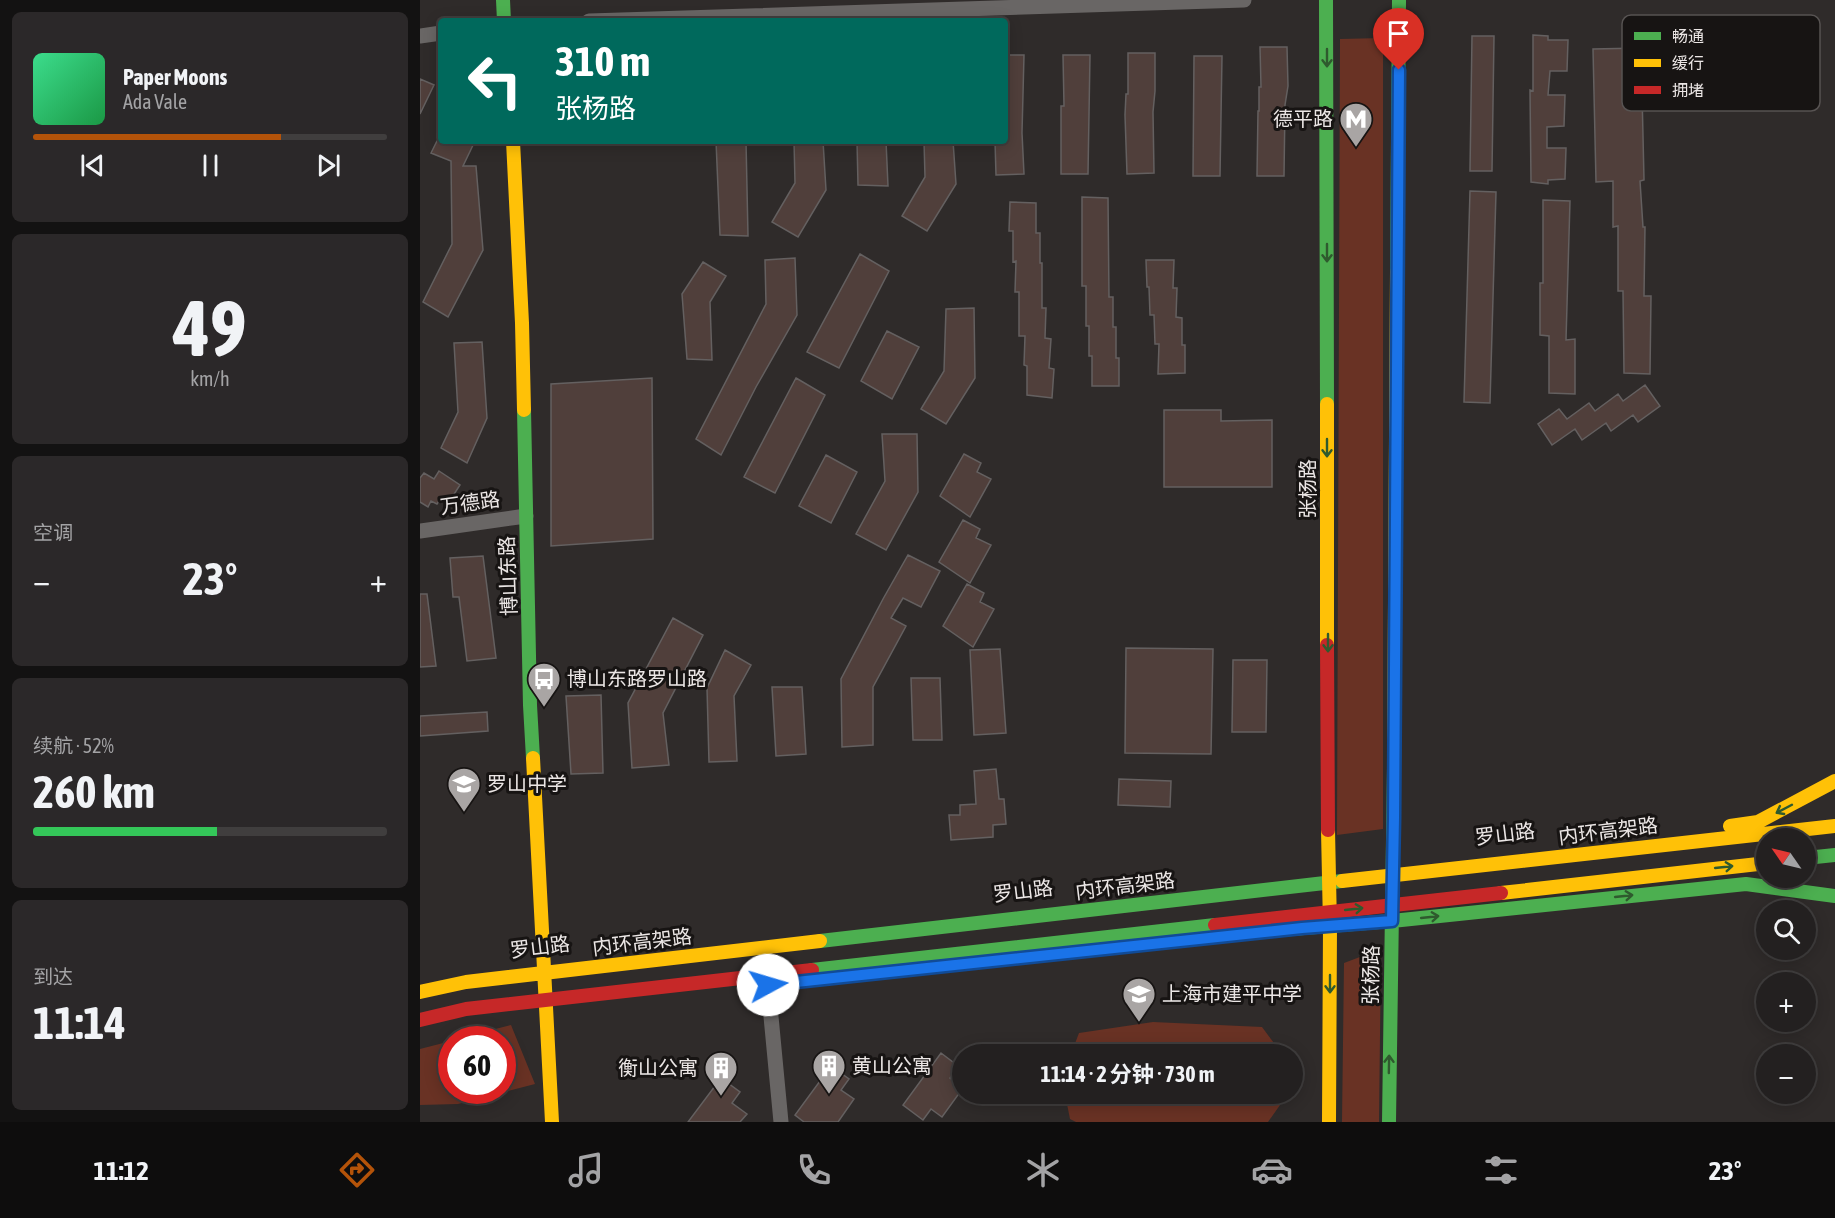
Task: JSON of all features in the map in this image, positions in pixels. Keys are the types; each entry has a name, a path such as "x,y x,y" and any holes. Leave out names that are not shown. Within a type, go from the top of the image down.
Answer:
{"main road":[{"path":"503,0 504,18"},
{"name":"张杨路","path":"1326,0 1329,1122"},
{"name":"张杨路","path":"1389,1122 1400,0"},
{"name":"博山东路","path":"513,144 522,323 530,705 552,1122"},
{"name":"罗山路","path":"420,985 462,975 1393,869 1502,853 1758,822 1835,781"},
{"name":"内环高架路","path":"420,992 490,979 1835,826"},
{"path":"1816,857 1835,855"},
{"path":"420,1020 466,1009 1756,863"},
{"path":"420,1029 468,1017 1746,884 1835,896"}],"street":[{"path":"683,18 1244,0"},
{"path":"420,36 438,33"},
{"name":"万德路","path":"420,531 526,516"},
{"path":"768,985 781,1122"}],"shaded area":[{"path":"1383,38 1383,829 1337,835 1340,39"},
{"path":"1381,949 1379,1122 1342,1122 1344,963"},
{"path":"1153,1022 1262,1027 1275,1044 1075,1044 1079,1033"},
{"path":"516,1037 535,1084 516,1089"},
{"path":"438,1044 438,1104 458,1104 420,1105 420,1049"},
{"path":"1067,1104 1280,1104 1268,1122 1076,1122 1070,1119"}],"building":[{"path":"1533,35 1548,36 1548,40 1568,40 1567,71 1550,71 1548,95 1565,95 1564,126 1547,127 1547,148 1566,148 1565,179 1548,180 1548,184 1531,182 1530,90 1533,91"},
{"path":"1472,36 1494,36 1492,171 1470,171"},
{"path":"1260,47 1287,47 1288,86 1285,105 1284,176 1257,176 1259,87 1261,87"},
{"path":"1622,48 1622,111 1642,111 1644,180 1640,181 1643,227 1645,227 1644,296 1651,296 1650,374 1624,373 1623,291 1618,291 1618,226 1613,227 1613,181 1596,182 1593,49"},
{"path":"1128,53 1155,53 1154,173 1127,174 1125,115 1126,94 1128,94"},
{"path":"1008,55 1024,55 1022,133 1024,174 996,175 995,144 1008,144"},
{"path":"1063,55 1090,55 1088,174 1061,174 1061,106 1064,106"},
{"path":"1194,56 1222,56 1220,176 1193,176"},
{"path":"420,79 434,85 420,114"},
{"path":"437,141 438,144 474,144 463,166 476,166 483,250 448,317 423,302 452,244 451,161 431,153"},
{"path":"716,144 746,144 748,236 720,235"},
{"path":"794,144 823,144 826,190 798,237 772,222 795,183"},
{"path":"857,144 886,144 888,186 858,185"},
{"path":"924,144 953,144 956,184 927,231 902,216 925,177"},
{"path":"1470,191 1496,192 1490,403 1464,402"},
{"path":"1082,197 1108,198 1109,297 1113,297 1113,327 1116,327 1119,386 1092,386 1089,326 1086,326 1086,286 1082,286"},
{"path":"1543,200 1570,201 1566,340 1575,339 1575,394 1549,393 1549,336 1540,335 1540,283 1543,283"},
{"path":"1010,202 1036,203 1036,233 1040,233 1040,263 1042,263 1042,308 1046,308 1045,338 1051,339 1049,368 1054,369 1052,398 1027,395 1027,366 1024,365 1025,336 1019,336 1019,292 1015,292 1016,261 1013,262 1013,231 1009,231"},
{"path":"860,254 889,271 839,368 807,352"},
{"path":"795,258 797,315 721,455 696,439 766,304 765,260"},
{"path":"1146,260 1174,260 1173,288 1177,288 1176,317 1182,318 1185,373 1158,374 1159,344 1155,344 1154,315 1150,315"},
{"path":"703,262 726,276 710,302 712,360 687,359 682,294"},
{"path":"974,308 975,378 946,424 921,409 944,371 946,309"},
{"path":"887,331 919,347 892,399 861,381"},
{"path":"482,342 487,418 467,463 441,448 458,412 454,343"},
{"path":"652,378 653,539 551,546 551,384"},
{"path":"796,378 825,395 775,493 744,477"},
{"path":"1645,385 1660,406 1638,422 1633,415 1611,431 1606,423 1582,440 1575,429 1552,445 1538,424 1559,409 1567,419 1589,403 1595,411 1618,394 1623,401"},
{"path":"1164,410 1221,410 1221,421 1272,420 1272,487 1164,487"},
{"path":"882,434 917,434 918,492 886,550 856,534 885,481"},
{"path":"964,454 981,463 977,472 991,479 970,517 940,496"},
{"path":"826,455 857,472 831,523 799,506"},
{"path":"439,471 460,485 449,502 441,498 437,504 431,501 428,507 420,502 420,478 424,473 434,479"},
{"path":"963,520 980,529 976,538 991,545 970,583 939,562"},
{"path":"908,555 940,571 921,607 903,598 891,618 906,626 873,687 873,745 842,747 841,679"},
{"path":"483,556 496,658 467,661 459,597 453,597 450,558"},
{"path":"967,584 984,593 980,602 994,609 973,647 943,626"},
{"path":"420,594 427,594 436,666 420,667"},
{"path":"673,618 703,635 663,713 669,765 632,768 628,703"},
{"path":"1126,648 1213,649 1211,754 1125,753"},
{"path":"1000,649 1006,733 974,735 970,650"},
{"path":"725,650 751,665 734,696 737,761 709,762 707,688"},
{"path":"1233,660 1267,660 1266,732 1232,732"},
{"path":"911,678 940,678 942,740 913,740"},
{"path":"772,687 802,687 806,754 776,756"},
{"path":"601,695 603,773 571,774 566,696"},
{"path":"487,712 488,731 420,736 420,716"},
{"path":"996,769 999,799 1004,799 1006,824 993,825 993,837 951,840 949,815 960,815 960,805 976,804 974,771"},
{"path":"1119,779 1171,781 1170,807 1118,805"},
{"path":"941,1053 952,1061 950,1078 952,1080 952,1103 942,1117 931,1109 923,1120 903,1105"},
{"name":"黄山公寓","path":"831,1066 849,1079 841,1090 854,1099 838,1122 804,1122 795,1115"},
{"name":"衡山公寓","path":"721,1078 740,1092 732,1103 747,1114 740,1122 688,1122"}],"traffic: fast":[{"path":"503,0 504,18"},
{"path":"1326,0 1327,404"},
{"path":"1397,272 1399,0"},
{"path":"524,410 533,758"},
{"path":"1389,1122 1394,768"},
{"path":"1816,857 1835,855"},
{"path":"820,941 1342,881"},
{"path":"1279,930 1392,921 1746,884 1835,896"},
{"path":"812,970 1215,925"}],"traffic: slow":[{"path":"513,144 524,410"},
{"path":"1394,768 1397,272"},
{"path":"1327,404 1327,645"},
{"path":"533,758 552,1122"},
{"path":"1730,826 1758,822 1835,781"},
{"path":"1342,881 1835,826"},
{"path":"1328,830 1329,1122"},
{"path":"1501,893 1756,864"},
{"path":"420,992 466,982 820,941"}],"traffic: jam":[{"path":"1327,645 1328,830"},
{"path":"1215,925 1501,893"},
{"path":"420,1020 466,1009 812,970"}],"place":[{"name":"德平路","path":"1356,148"},
{"name":"博山东路罗山路","path":"544,708"},
{"name":"罗山中学","path":"464,813"},
{"name":"上海市建平中学","path":"1139,1023"},
{"name":"黄山公寓","path":"829,1095"},
{"name":"衡山公寓","path":"721,1097"}],"route":[{"path":"768,985 1302,928 1392,921 1399,70"}]}
